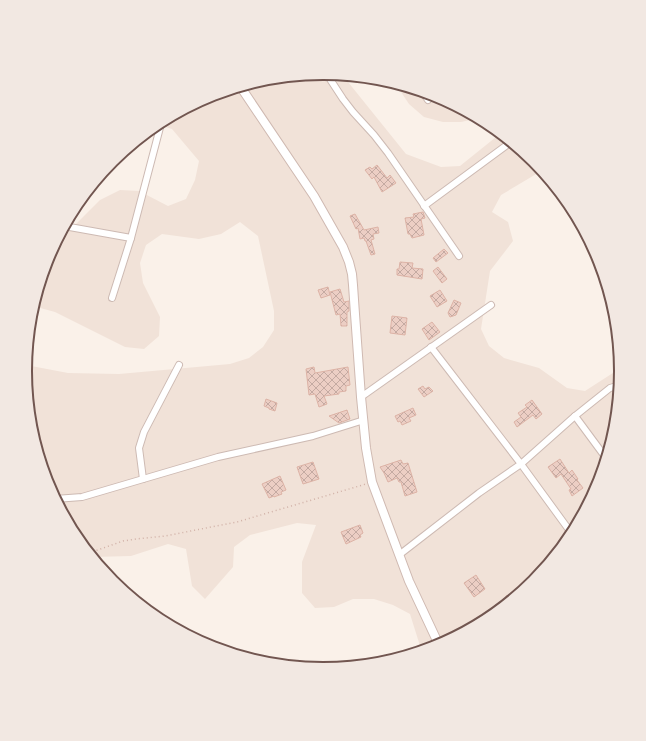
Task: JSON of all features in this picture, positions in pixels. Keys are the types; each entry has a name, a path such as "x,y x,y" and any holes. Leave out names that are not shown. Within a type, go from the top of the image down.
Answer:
{"main road":[{"path":"244,90 314,196 343,247 349,262 354,285 361,397 366,448 372,482 409,581 436,638"}],"street":[{"path":"331,80 350,108 374,135 459,256"},
{"path":"112,298 131,238 159,130"},
{"path":"424,206 507,146"},
{"path":"70,227 131,238"},
{"path":"361,397 491,305"},
{"path":"431,347 521,464 568,528"},
{"path":"142,479 139,448 140,440 179,365"},
{"path":"399,555 479,493 521,464 575,416 613,387"},
{"path":"575,416 602,453"},
{"path":"62,498 82,497 218,456 313,436 364,420"}],"path":[{"path":"95,551 122,541 165,536 237,522 372,482"}],"shaded area":[{"path":"304,80 347,81 406,154 441,167 460,166 496,137 515,152 537,174 501,195 492,212 508,222 513,241 490,271 481,329 489,346 504,358 539,368 567,388 585,391 614,372 612,408 599,464 584,499 565,532 554,548 529,576 500,601 468,623 420,645 410,614 393,605 374,599 353,599 334,607 315,608 302,593 302,562 316,525 297,523 250,535 234,547 233,567 205,599 192,586 186,549 168,544 131,556 100,557 71,516 54,482 42,446 34,408 32,366 68,373 119,374 230,364 249,358 263,347 274,330 274,311 258,236 240,222 221,234 199,239 162,234 146,245 140,263 143,283 160,317 159,336 144,349 125,347 55,312 39,308 47,277 70,227 74,226 100,200 120,190 139,191 168,206 186,199 195,180 199,161 172,129 165,127 194,110 229,95 248,89"},
{"path":"399,89 434,102 471,120 461,122 443,122 424,117 409,104"}],"building":[{"path":"377,165 387,178 390,175 396,183 382,192 374,177 372,179 365,170 370,167 372,169"},
{"path":"423,212 425,218 421,219 424,235 412,238 410,234 408,234 405,218 414,217 413,214"},
{"path":"355,214 364,230 378,227 379,233 373,234 374,239 371,240 375,254 371,255 364,238 360,239 358,228 356,229 350,216"},
{"path":"444,249 448,253 436,262 433,258"},
{"path":"400,262 413,263 412,268 423,269 422,279 397,275 397,269 399,269"},
{"path":"438,267 447,279 442,283 433,271"},
{"path":"328,287 330,295 321,298 318,290"},
{"path":"340,289 344,302 349,301 347,326 341,326 340,314 336,315 330,292"},
{"path":"440,290 447,301 437,307 430,296"},
{"path":"454,300 461,303 456,315 450,317 448,313"},
{"path":"392,316 407,318 405,335 390,333"},
{"path":"432,322 440,332 429,340 422,329"},
{"path":"314,367 315,373 348,367 350,385 346,386 346,391 339,392 339,394 324,396 327,404 319,407 315,394 309,395 306,369"},
{"path":"423,386 425,389 429,387 433,391 424,397 418,389"},
{"path":"266,399 277,403 275,411 264,406"},
{"path":"532,400 542,414 536,419 533,415 517,427 514,422 521,417 518,413 527,407 525,405"},
{"path":"413,408 416,415 409,418 411,421 402,425 400,421 398,422 395,416"},
{"path":"347,410 350,419 339,423 329,416"},
{"path":"560,459 569,473 572,470 583,488 572,496 569,490 571,489 561,474 556,478 548,467"},
{"path":"401,460 403,464 408,463 417,492 405,496 401,482 399,482 397,478 388,482 380,467"},
{"path":"313,462 319,479 303,484 297,467"},
{"path":"280,476 286,490 281,492 282,494 269,498 262,484"},
{"path":"360,525 363,533 360,535 361,537 346,544 341,532"},
{"path":"476,575 485,589 474,597 464,583"}]}
